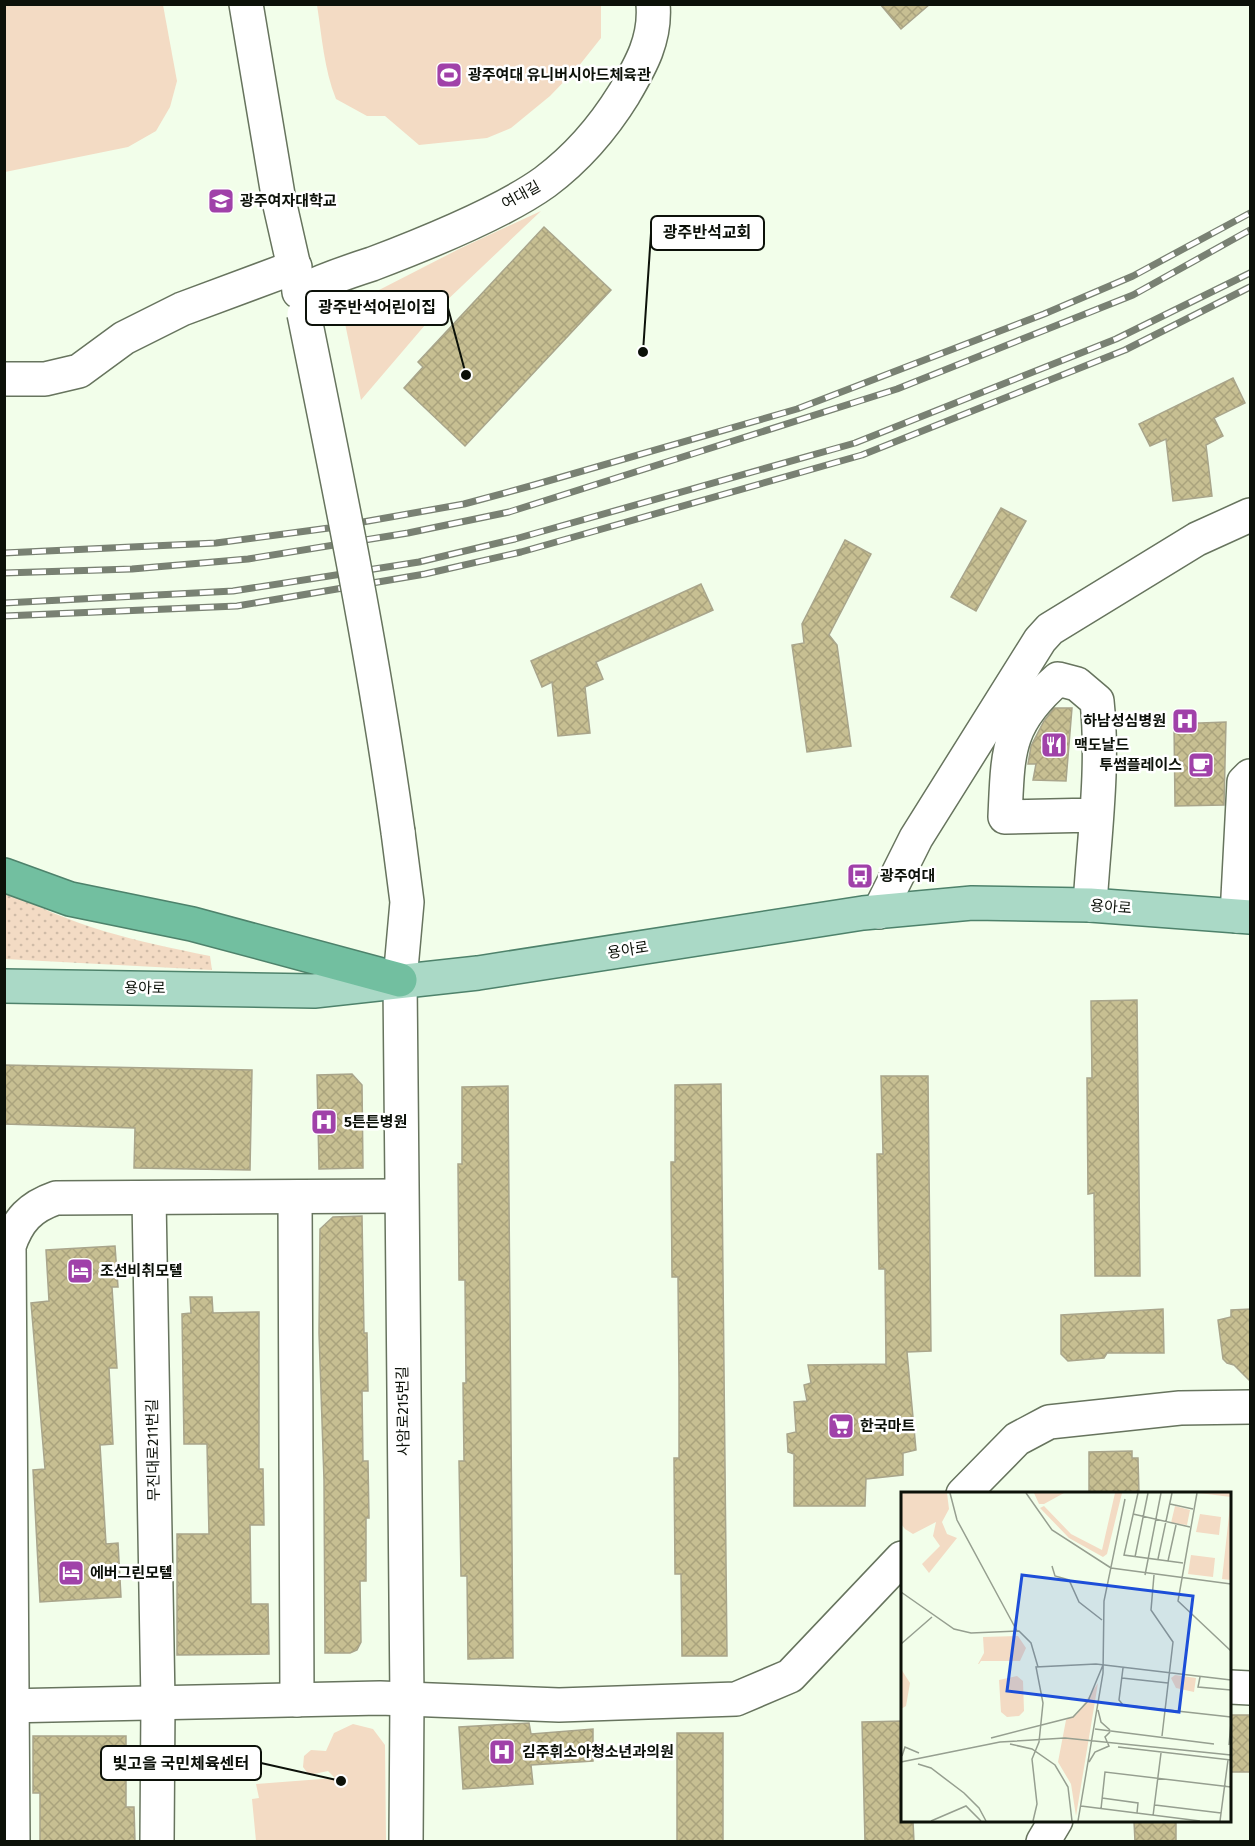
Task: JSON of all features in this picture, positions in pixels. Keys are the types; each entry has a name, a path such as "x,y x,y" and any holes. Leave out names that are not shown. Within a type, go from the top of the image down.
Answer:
{"highway":[{"path":"4,875 70,899 192,924 400,980"}],"main road":[{"name":"용아로","path":"4,986 314,991 478,973 879,912 972,903 1090,905 1244,916"}],"street":[{"name":"사암로215번길","path":"246,4 279,201 300,291 358,578 380,704 407,902 400,980 400,1196 407,1699 406,1842"},
{"name":"여대길","path":"4,379 45,379 80,370 124,338 182,309 300,291 466,224 544,183 574,157 597,132 621,98 640,67 651,41 658,10"},
{"path":"879,912 916,838 1040,640 1050,629 1197,539 1251,515"},
{"path":"1244,916 1244,782 1251,776"},
{"path":"1090,905 1096,815"},
{"path":"13,1842 9,1706 9,1246 15,1229 25,1214 39,1204 56,1198 400,1196"},
{"path":"295,1197 297,1700"},
{"name":"무진대로211번길","path":"149,1198 158,1702 157,1842"},
{"path":"965,1492 1017,1438 1049,1422 1180,1408 1251,1407"},
{"path":"9,1706 407,1699 559,1705 736,1699 790,1676 901,1560"},
{"path":"1231,1687 1251,1688"},
{"path":"1042,1842 1055,1822"}],"shaded area":[{"path":"5,4 163,5 177,81 170,107 156,131 128,147 5,172"},
{"name":"광주여대 유니버시아드체육관","path":"317,5 601,5 601,38 578,67 550,96 511,128 487,138 419,145 385,116 367,116 336,99 326,65"},
{"path":"541,211 443,304 361,400 342,309 459,249"},
{"path":"4,889 79,923 156,945 210,956 212,970 5,959"},
{"path":"353,1724 373,1729 385,1745 386,1841 256,1841 252,1799 259,1798 256,1784 335,1778 328,1771 309,1775 303,1767 304,1756 311,1750 326,1751 334,1733"}],"building":[{"path":"880,4 930,4 901,29"},
{"path":"544,227 611,290 465,446 404,388 423,367 418,362"},
{"path":"1233,378 1245,403 1214,418 1223,436 1206,445 1212,496 1173,501 1166,439 1150,446 1139,424"},
{"path":"1001,508 1026,521 976,611 951,597"},
{"path":"845,540 871,554 829,635 837,645 851,746 807,752 792,645 804,643 802,624"},
{"path":"701,584 713,610 596,662 603,679 585,687 590,733 558,736 552,682 542,687 531,661"},
{"name":"맥도날드","path":"1054,708 1072,708 1066,781 1033,780 1036,764 1028,764 1031,746 1044,721"},
{"name":"투썸플레이스","path":"1226,722 1224,805 1175,806 1174,724"},
{"path":"1137,1000 1140,1276 1095,1276 1094,1193 1088,1194 1087,1078 1092,1078 1091,1001"},
{"path":"4,1065 252,1070 250,1170 134,1168 135,1128 4,1124"},
{"path":"352,1074 362,1085 363,1168 319,1169 317,1075"},
{"path":"881,1076 928,1076 931,1351 907,1352 916,1450 903,1453 903,1475 866,1479 865,1506 794,1506 794,1454 788,1452 787,1434 796,1432 794,1402 807,1401 804,1385 811,1383 808,1365 886,1364 885,1269 879,1269 877,1154 883,1154"},
{"path":"721,1084 727,1656 682,1656 681,1574 675,1574 674,1458 679,1458 678,1277 672,1277 671,1162 675,1162 675,1085"},
{"path":"508,1086 513,1658 468,1659 467,1576 461,1576 459,1461 464,1461 463,1383 466,1383 465,1280 459,1280 458,1164 462,1164 462,1087"},
{"path":"362,1216 364,1333 367,1333 368,1391 362,1391 363,1461 368,1461 369,1518 366,1518 366,1581 360,1581 361,1642 357,1650 350,1653 325,1653 324,1480 319,1333 320,1229 333,1217"},
{"path":"115,1246 118,1287 112,1287 117,1368 109,1368 113,1444 100,1445 106,1544 118,1543 121,1597 40,1602 33,1470 45,1469 31,1303 49,1301 46,1250"},
{"path":"190,1297 212,1297 213,1313 259,1312 259,1469 263,1469 264,1525 250,1525 251,1604 268,1604 269,1654 177,1655 177,1534 209,1534 207,1444 184,1444 182,1314 191,1313"},
{"path":"1163,1309 1164,1353 1107,1353 1104,1358 1068,1361 1061,1354 1061,1315"},
{"path":"1251,1309 1251,1382 1234,1365 1223,1359 1218,1320 1231,1317 1231,1310"},
{"path":"1132,1451 1132,1458 1138,1458 1139,1492 1089,1492 1089,1452"},
{"path":"1231,1715 1251,1715 1251,1772 1231,1772"},
{"path":"901,1721 901,1822 913,1822 914,1842 865,1842 862,1722"},
{"path":"529,1723 531,1734 593,1729 593,1761 531,1765 533,1784 463,1789 459,1727"},
{"path":"677,1733 723,1733 723,1842 677,1842"},
{"path":"33,1736 126,1736 126,1807 134,1807 135,1842 40,1842 40,1793 33,1793"},
{"path":"1134,1822 1176,1822 1176,1842 1135,1842"}],"railway":[{"path":"4,553 216,543 329,528 464,504 534,485 797,409 1044,314 1133,276 1250,213"},
{"path":"4,573 132,569 248,559 408,533 509,512 897,389 1133,295 1250,230"},
{"path":"4,603 233,591 419,562 515,539 855,443 1116,339 1250,273"},
{"path":"4,616 237,606 425,574 521,552 862,455 1125,350 1250,287"}],"place":[{"name":"광주여대 유니버시아드체육관","path":"449,75"},
{"name":"광주여자대학교","path":"221,201"},
{"name":"광주반석교회","path":"643,352"},
{"name":"광주반석어린이집","path":"466,375"},
{"name":"하남성심병원","path":"1185,721"},
{"name":"맥도날드","path":"1054,745"},
{"name":"투썸플레이스","path":"1201,765"},
{"name":"광주여대","path":"860,876"},
{"name":"5튼튼병원","path":"324,1122"},
{"name":"조선비취모텔","path":"80,1271"},
{"name":"한국마트","path":"841,1426"},
{"name":"에버그린모텔","path":"71,1573"},
{"name":"김주휘소아청소년과의원","path":"502,1752"},
{"name":"빛고을 국민체육센터","path":"341,1781"}]}
